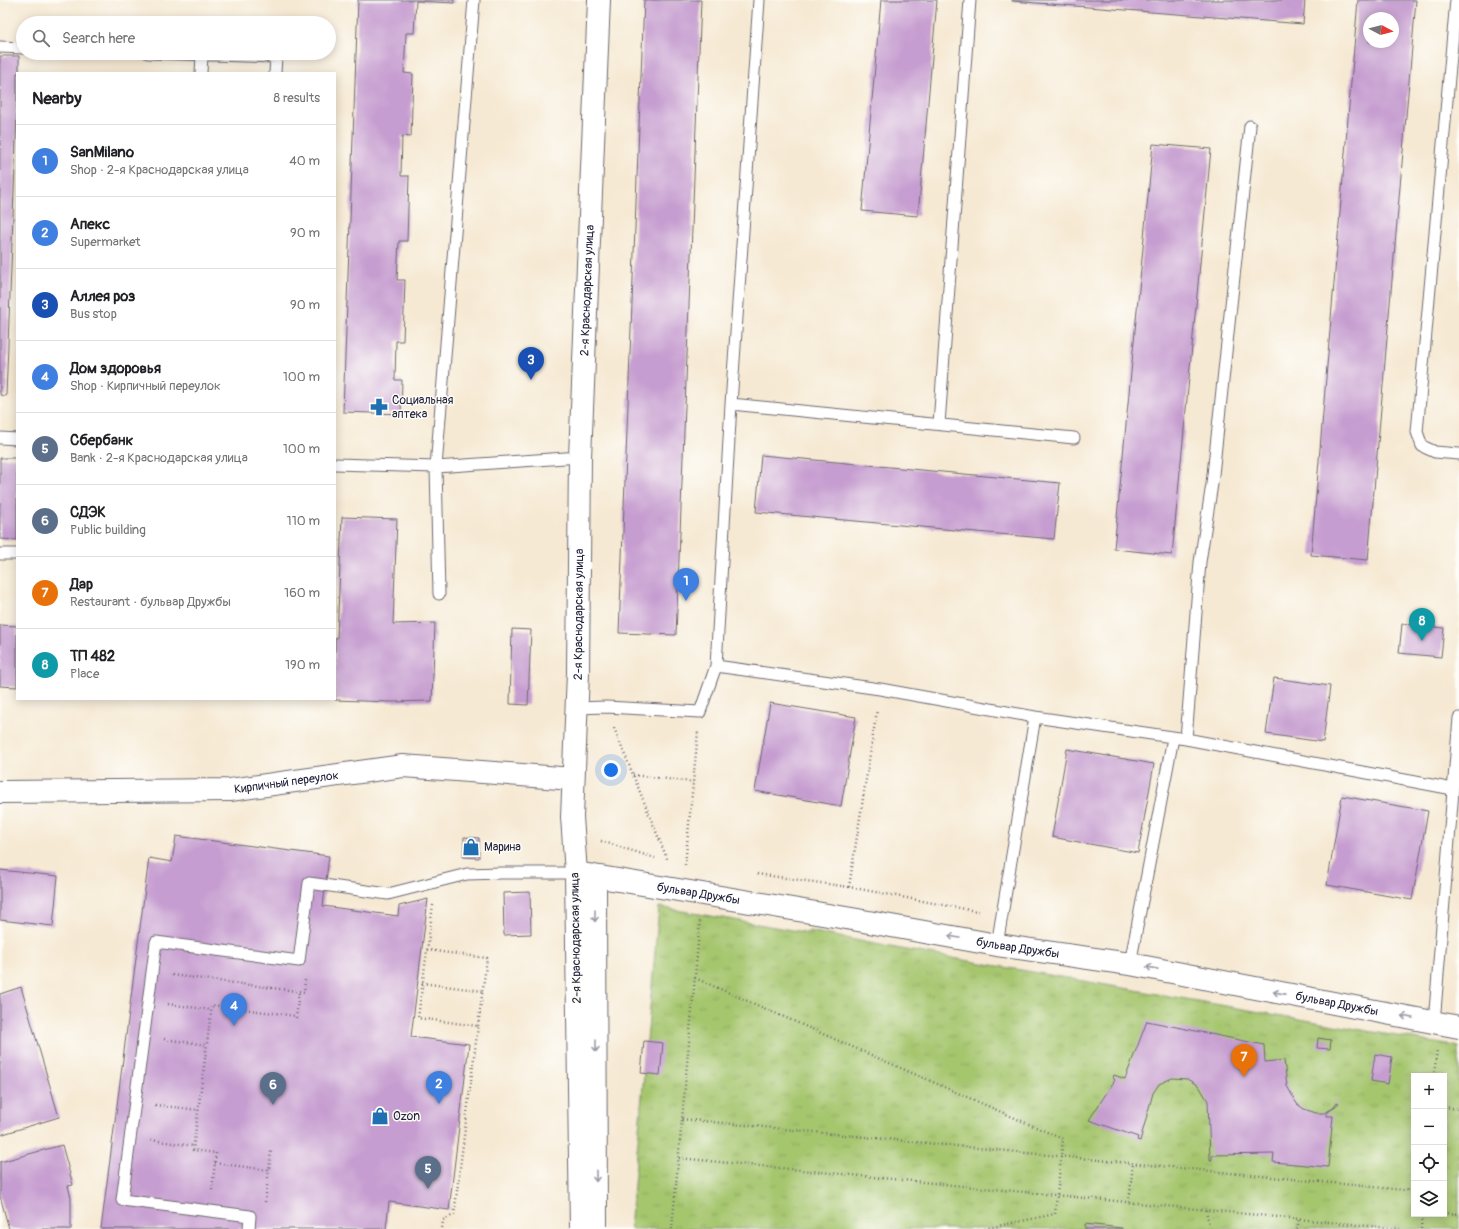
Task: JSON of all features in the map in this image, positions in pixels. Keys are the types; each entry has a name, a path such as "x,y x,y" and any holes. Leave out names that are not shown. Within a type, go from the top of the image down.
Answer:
{"street":[{"name":"2-я Краснодарская улица","path":"581,1229 586,875 572,817 576,708 580,457 599,0"},
{"name":"Кирпичный переулок","path":"0,792 230,790 403,766 573,778"},
{"name":"бульвар Дружбы","path":"586,875 997,945 1130,964 1459,1027"},
{"path":"586,875 596,1229"}],"lane":[{"path":"439,594 436,467 474,0"},
{"path":"576,708 700,712 716,666 731,404 759,0"},
{"path":"939,424 970,0"},
{"path":"1456,0 1417,432 1422,446 1435,452 1459,454"},
{"path":"0,47 16,48"},
{"path":"201,72 202,60"},
{"path":"275,72 276,60"},
{"path":"1186,739 1200,562 1212,484 1250,126"},
{"path":"731,404 1074,438"},
{"path":"0,438 16,440"},
{"path":"336,464 436,467 580,457"},
{"path":"0,554 16,554"},
{"path":"716,666 880,689 1036,717 1186,739 1453,789"},
{"path":"997,945 1036,717"},
{"path":"1434,1023 1459,718"},
{"path":"1130,964 1173,738"},
{"path":"249,1229 250,1216 122,1200 156,942 299,961 309,883 388,894 467,874 501,873 586,875"}],"path":[{"path":"849,887 880,689"},
{"path":"606,708 668,861"},
{"path":"682,891 700,712"},
{"path":"633,775 693,782"},
{"path":"435,882 418,1018 478,1026"},
{"path":"672,1229 703,894"},
{"path":"427,950 487,958 454,1215 443,1220 442,1229"},
{"path":"169,974 304,992 306,977"},
{"path":"695,978 1062,1139 1058,1195 1055,1214 984,1229"},
{"path":"422,983 483,991"},
{"path":"209,1211 216,1153 193,1150 212,1005 296,1017 299,991"},
{"path":"165,1004 211,1010"},
{"path":"160,1039 207,1045"},
{"path":"152,1104 198,1110"},
{"path":"1447,1107 1459,1109"},
{"path":"682,1119 1411,1191"},
{"path":"147,1140 194,1146"},
{"path":"214,1164 269,1170 272,1151"},
{"path":"679,1158 1400,1229"},
{"path":"1129,1202 1133,1164"},
{"path":"1206,1210 1210,1229"},
{"path":"1447,1213 1459,1214"},
{"path":"1420,1229 1422,1217"},
{"path":"1297,1229 1299,1219"},
{"path":"1348,1229 1349,1224"}],"green space":[{"path":"659,907 809,933 809,931 890,947 1459,1047 1459,1229 630,1229"}],"building":[{"path":"358,0 454,0 454,3 416,1 414,33 406,33 404,73 413,74 411,137 402,136 401,176 409,176 407,241 399,241 397,280 405,280 403,341 396,341 395,380 402,380 401,414 343,412"},
{"path":"644,0 701,0 676,635 619,633"},
{"path":"881,0 937,0 918,216 862,211"},
{"path":"1012,0 1305,0 1303,24"},
{"path":"1358,0 1416,0 1368,560 1311,555"},
{"path":"0,56 16,56 16,60 19,60 19,72 16,72 16,140 6,396 0,395"},
{"path":"1153,144 1211,149 1172,555 1114,549"},
{"path":"761,455 1060,483 1054,539 756,512"},
{"path":"0,458 16,458 16,540 0,539"},
{"path":"342,517 397,519 393,624 435,623 432,701 390,702 335,700"},
{"path":"1402,624 1444,628 1441,657 1399,653"},
{"path":"0,625 16,626 16,687 0,686"},
{"path":"512,629 531,630 528,705 510,704"},
{"path":"1274,678 1330,686 1323,742 1266,734"},
{"path":"770,703 856,717 841,806 755,791"},
{"path":"1067,749 1154,764 1138,853 1052,837"},
{"path":"1342,796 1428,811 1412,900 1327,885"},
{"path":"176,836 329,856 323,906 398,916 399,906 428,899 411,1037 469,1044 449,1210 389,1202 386,1229 101,1229 149,858 172,862"},
{"name":"Марина","path":"464,837 479,838 479,858 463,857"},
{"path":"0,870 58,876 53,926 0,920"},
{"path":"530,892 531,934 504,935 503,893"},
{"path":"21,987 59,1117 0,1135 0,994"},
{"path":"1147,1021 1264,1045 1265,1062 1284,1060 1287,1086 1297,1104 1304,1109 1316,1113 1324,1113 1332,1109 1327,1113 1327,1116 1333,1116 1328,1167 1273,1162 1274,1154 1212,1155 1212,1160 1210,1160 1208,1101 1199,1086 1187,1079 1172,1078 1159,1084 1153,1093 1140,1141 1137,1140 1138,1137 1089,1120 1115,1080 1113,1078 1114,1075 1125,1079"},
{"path":"1318,1038 1331,1040 1330,1049 1317,1048"},
{"path":"644,1041 663,1043 660,1075 641,1073"},
{"path":"1375,1054 1392,1057 1388,1084 1371,1081"},
{"path":"62,1145 73,1185 68,1186 71,1198 71,1229 9,1229 0,1196 0,1162"},
{"path":"1085,1224 1122,1228 1122,1229 1085,1229"}],"place":[{"name":"Аллея роз","path":"531,380"},
{"name":"Социальная аптека","path":"379,407"},
{"name":"SanMilano","path":"686,601"},
{"name":"ТП 482","path":"1422,641"},
{"name":"Марина","path":"471,847"},
{"name":"Дом здоровья","path":"234,1026"},
{"name":"Дар","path":"1244,1077"},
{"name":"Апекс","path":"439,1104"},
{"name":"СДЭК","path":"273,1105"},
{"name":"Ozon","path":"380,1116"},
{"name":"Сбербанк","path":"428,1189"}]}
